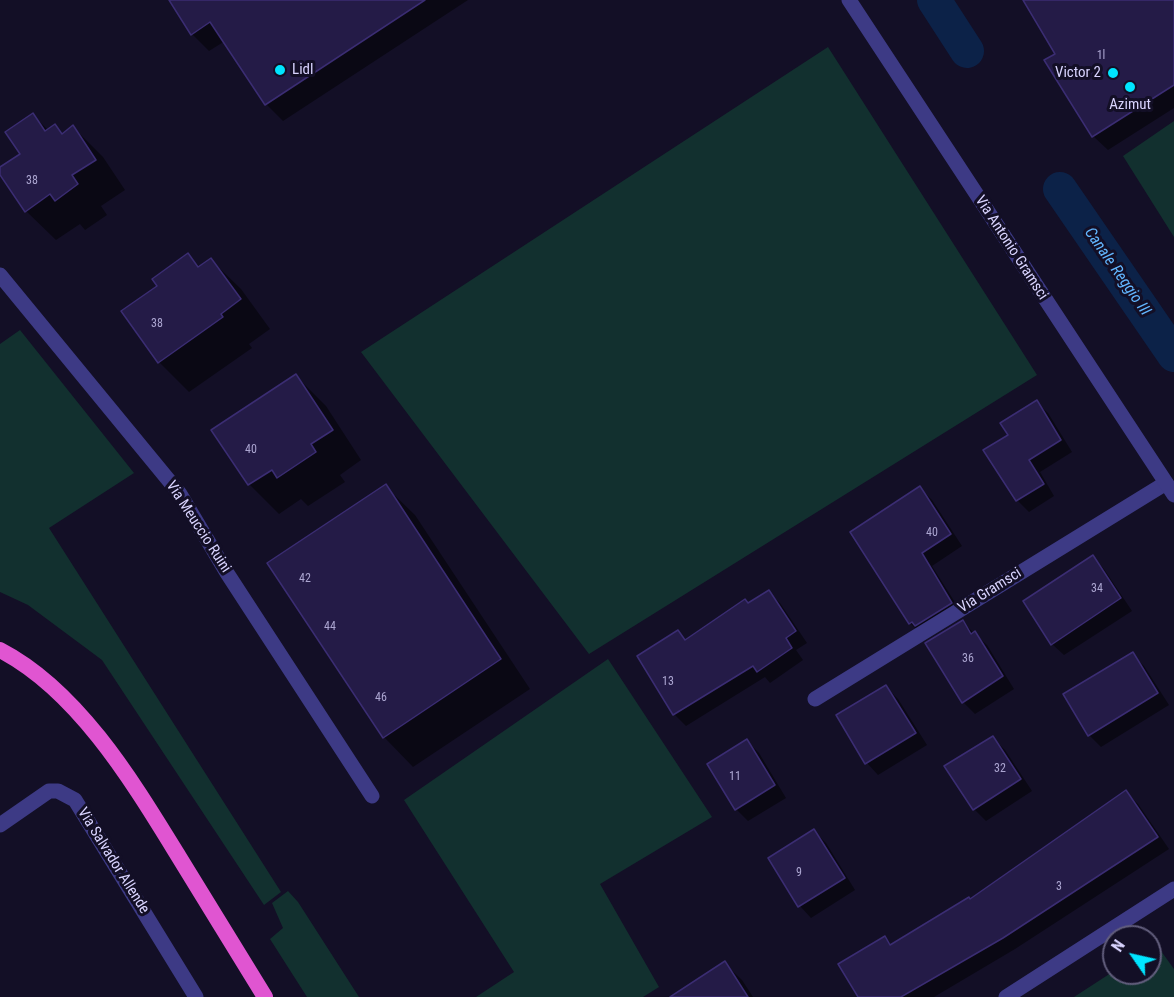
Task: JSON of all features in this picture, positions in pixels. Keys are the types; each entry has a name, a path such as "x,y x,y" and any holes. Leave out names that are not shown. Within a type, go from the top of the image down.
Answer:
{"highway":[{"path":"0,650 13,656 63,697 100,738 156,820 265,997"}],"street":[{"name":"Via Antonio Gramsci","path":"849,0 1170,489"},
{"name":"Via Meuccio Ruini","path":"0,275 180,494 227,573 372,796"},
{"name":"Via Gramsci","path":"815,699 1170,489"},
{"name":"Via Salvador Allende","path":"0,825 49,791 58,791 75,800 196,997"},
{"path":"1006,997 1174,889"}],"green space":[{"path":"828,47 1037,375 589,654 361,352"},
{"path":"1174,121 1174,237 1123,156"},
{"path":"20,330 134,473 49,528 281,892 264,905 102,660 28,605 0,592 0,344"},
{"path":"608,659 712,817 600,884 659,987 643,997 476,997 514,972 404,800"},
{"path":"288,891 298,902 359,997 307,997 270,939 283,928 272,903"},
{"path":"1162,952 1174,969 1174,997 1074,997 1102,979 1102,985 1162,985"}],"building":[{"name":"Lidl","path":"169,0 425,0 265,105 210,22 191,35"},
{"name":"Victor 2","path":"1023,0 1174,0 1174,85 1092,137 1044,60 1055,54"},
{"path":"33,113 45,131 55,124 62,134 73,125 96,160 72,175 78,184 55,201 50,194 25,212 0,175 0,167 20,154 5,132"},
{"path":"188,253 198,267 211,258 241,299 221,314 223,317 158,363 121,311 157,286 152,279"},
{"path":"296,374 333,430 311,444 316,452 277,478 272,470 248,485 211,430"},
{"path":"1037,400 1061,440 1029,460 1044,484 1016,501 983,450 1008,435 1000,423"},
{"path":"386,484 501,659 383,738 267,563"},
{"path":"920,486 951,534 922,553 952,603 915,626 912,622 909,624 850,532"},
{"path":"1093,555 1121,598 1051,645 1023,601"},
{"path":"769,590 796,631 786,638 792,648 757,672 753,666 673,715 637,656 678,630 685,640 745,599 748,603"},
{"path":"963,620 971,634 975,631 1003,676 962,703 925,643"},
{"path":"1133,652 1158,693 1088,736 1063,694"},
{"path":"886,685 916,733 865,764 836,715"},
{"path":"993,736 1021,779 973,810 944,766"},
{"path":"747,739 775,785 735,810 707,764"},
{"path":"1126,790 1158,837 1003,938 901,997 858,997 838,964 885,936 890,945 969,897 970,899"},
{"path":"814,829 845,878 798,907 768,858"},
{"path":"725,961 748,997 670,997"}],"waterway":[{"name":"Canale Reggio III","path":"934,0 967,51"},
{"name":"Canale Reggio III","path":"1060,189 1174,355"}],"place":[{"name":"Lidl","path":"280,70"},
{"name":"Victor 2","path":"1113,73"},
{"name":"Azimut","path":"1130,87"}]}
